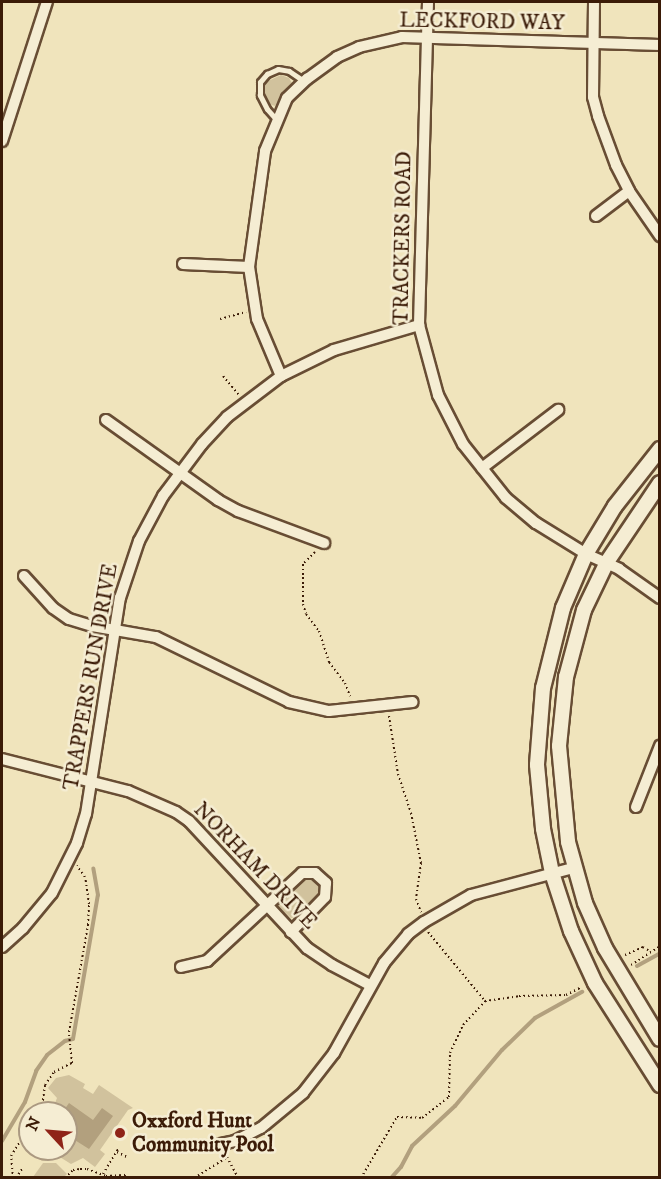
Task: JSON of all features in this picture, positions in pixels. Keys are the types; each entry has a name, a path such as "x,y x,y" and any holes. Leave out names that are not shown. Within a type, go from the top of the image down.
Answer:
{"street":[{"path":"2,141 47,2"},
{"name":"TRACKERS ROAD","path":"428,2 419,325 438,395 463,444 506,498 521,511 586,554 607,562 660,598"},
{"path":"594,2 593,96 604,135 628,191 660,236"},
{"name":"LECKFORD WAY","path":"281,376 264,342 255,310 249,267 260,170 276,119 287,98 304,81 328,63 359,47 391,39 427,37 660,45"},
{"path":"596,216 628,191"},
{"path":"183,264 249,267"},
{"name":"TRAPPERS RUN DRIVE","path":"2,947 40,909 70,860 83,825 120,598 139,541 163,496 220,424 244,402 281,376 334,350 419,325"},
{"path":"482,468 558,410"},
{"path":"106,420 179,473 238,511 324,543"},
{"path":"660,449 615,506 586,554 562,608 552,645 538,732 538,788 552,873 571,931 607,1003 660,1085"},
{"path":"660,483 607,562 584,610 566,676 560,746 563,809 573,868 585,903 605,948 660,1039"},
{"path":"24,576 60,614 76,622 169,642 289,702 315,710 354,710 413,702"},
{"path":"636,807 660,746"},
{"name":"NORHAM DRIVE","path":"2,759 144,796 176,812 196,828 291,932 319,957 370,985"},
{"path":"221,1144 235,1141 261,1128 303,1093 334,1053 384,963 408,934 440,911 471,895 573,868"},
{"path":"181,967 207,961 302,873 315,873 324,879 327,888 325,897 291,932"}],"lane":[{"path":"276,119 267,109 260,95 260,82 267,74 278,69 288,71 304,81"}],"path":[{"path":"220,319 255,310"},
{"path":"223,376 244,402"},
{"path":"324,543 303,564 303,604 306,614 320,631 329,662 345,682 354,710"},
{"path":"387,706 398,774 411,813 421,862 416,899 422,915"},
{"path":"44,1101 45,1085 54,1072 72,1063 69,1032 88,925 89,904 82,870 70,860"},
{"path":"427,931 485,1001"},
{"path":"631,965 660,946"},
{"path":"619,958 644,947 651,952"},
{"path":"361,1178 397,1117 422,1118 449,1097 450,1053 463,1025 485,1001 519,996 567,995 580,988"},
{"path":"15,1178 11,1156 18,1145"},
{"path":"105,1176 117,1150 127,1157"},
{"path":"194,1178 227,1157 238,1178"},
{"path":"15,1178 22,1169"},
{"path":"65,1178 73,1170 80,1169 105,1176 128,1175"}],"shaded area":[{"path":"281,75 289,78 292,83 275,106 269,104 264,98 263,89 266,82"},
{"path":"312,877 321,884 319,896 296,917 291,918 279,907 279,900 304,878"},
{"path":"69,1075 85,1084 83,1088 93,1094 99,1085 133,1108 128,1110 100,1150 105,1154 95,1167 83,1158 78,1160 78,1101 56,1101 57,1098 48,1088 56,1078"},
{"path":"102,1108 113,1116 89,1149 78,1142 78,1109 93,1120"},
{"path":"43,1163 56,1163 67,1174 64,1177 33,1177"}],"waterway":[{"path":"2,1141 25,1102 36,1071 47,1055 65,1041 73,1039 98,895 93,868"},
{"path":"637,966 660,953"},
{"path":"391,1178 401,1167 412,1146 455,1106 502,1050 535,1018 582,992"}],"place":[{"name":"Oxxford Hunt Community Pool","path":"120,1133"}]}
